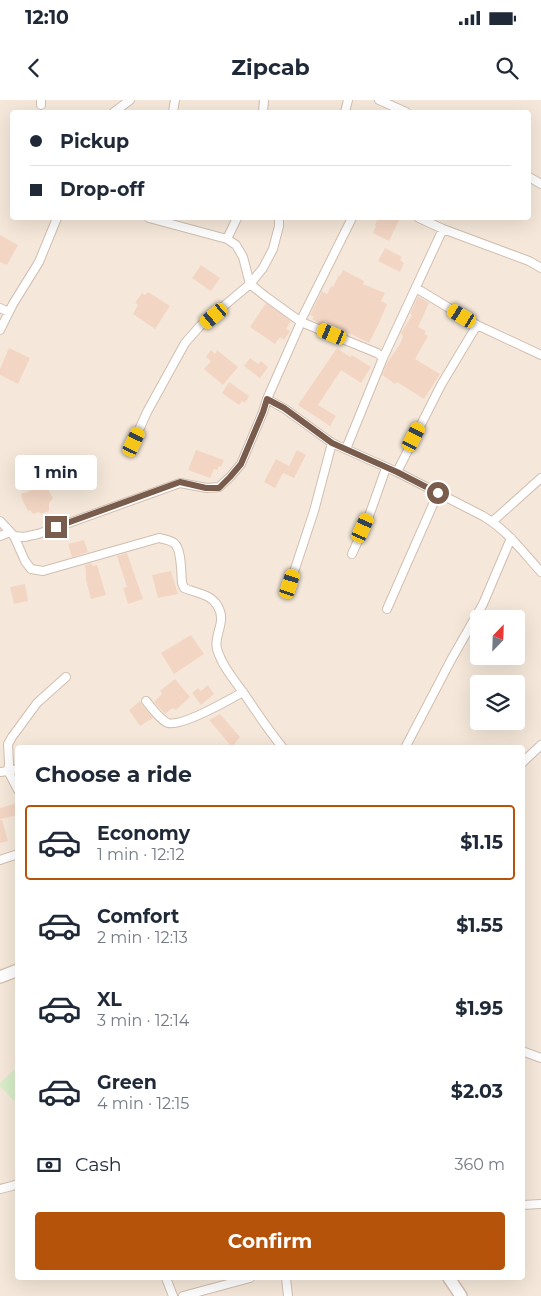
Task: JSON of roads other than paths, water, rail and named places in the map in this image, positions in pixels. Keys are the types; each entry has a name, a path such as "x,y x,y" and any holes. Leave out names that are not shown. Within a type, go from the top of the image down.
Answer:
{"street":[{"path":"116,110 130,100"},
{"path":"379,100 402,110"},
{"path":"0,330 38,262 56,220"},
{"path":"163,220 227,239 236,245 242,257 250,284 301,322 377,353 383,358"},
{"path":"227,239 236,220"},
{"path":"134,442 147,412 185,343 200,326 250,284 263,268 273,249 279,220"},
{"path":"0,536 12,534 24,537 38,534 180,482 206,488 219,488 241,464 302,318 351,220"},
{"path":"423,220 529,261 541,268"},
{"path":"346,449 383,358 443,229"},
{"path":"416,288 477,325 541,355"},
{"path":"0,308 9,312"},
{"path":"397,472 441,385 477,325"},
{"path":"267,399 284,408 332,443 397,472 484,516 511,538 541,572"},
{"path":"290,584 314,511 332,443"},
{"path":"352,554 369,516 386,468"},
{"path":"493,522 541,478"},
{"path":"387,609 438,493"},
{"path":"0,521 12,534 25,560 32,569 43,571 159,538 176,544 179,550 184,588 213,599 219,607 222,616 220,632 216,643 222,662 281,745"},
{"path":"408,745 450,660 483,604 511,538"},
{"path":"15,786 4,772 9,764 8,744 37,703 66,677"},
{"path":"146,701 167,723 176,723 202,713 243,692"},
{"path":"525,760 541,745"},
{"path":"0,860 15,855"},
{"path":"0,977 15,971"},
{"path":"525,1053 541,1058"},
{"path":"0,1189 15,1185"},
{"path":"525,1205 541,1204"},
{"path":"167,1280 172,1296"},
{"path":"183,1296 243,1280"},
{"path":"286,1280 288,1296"},
{"path":"450,1280 458,1295"}]}
